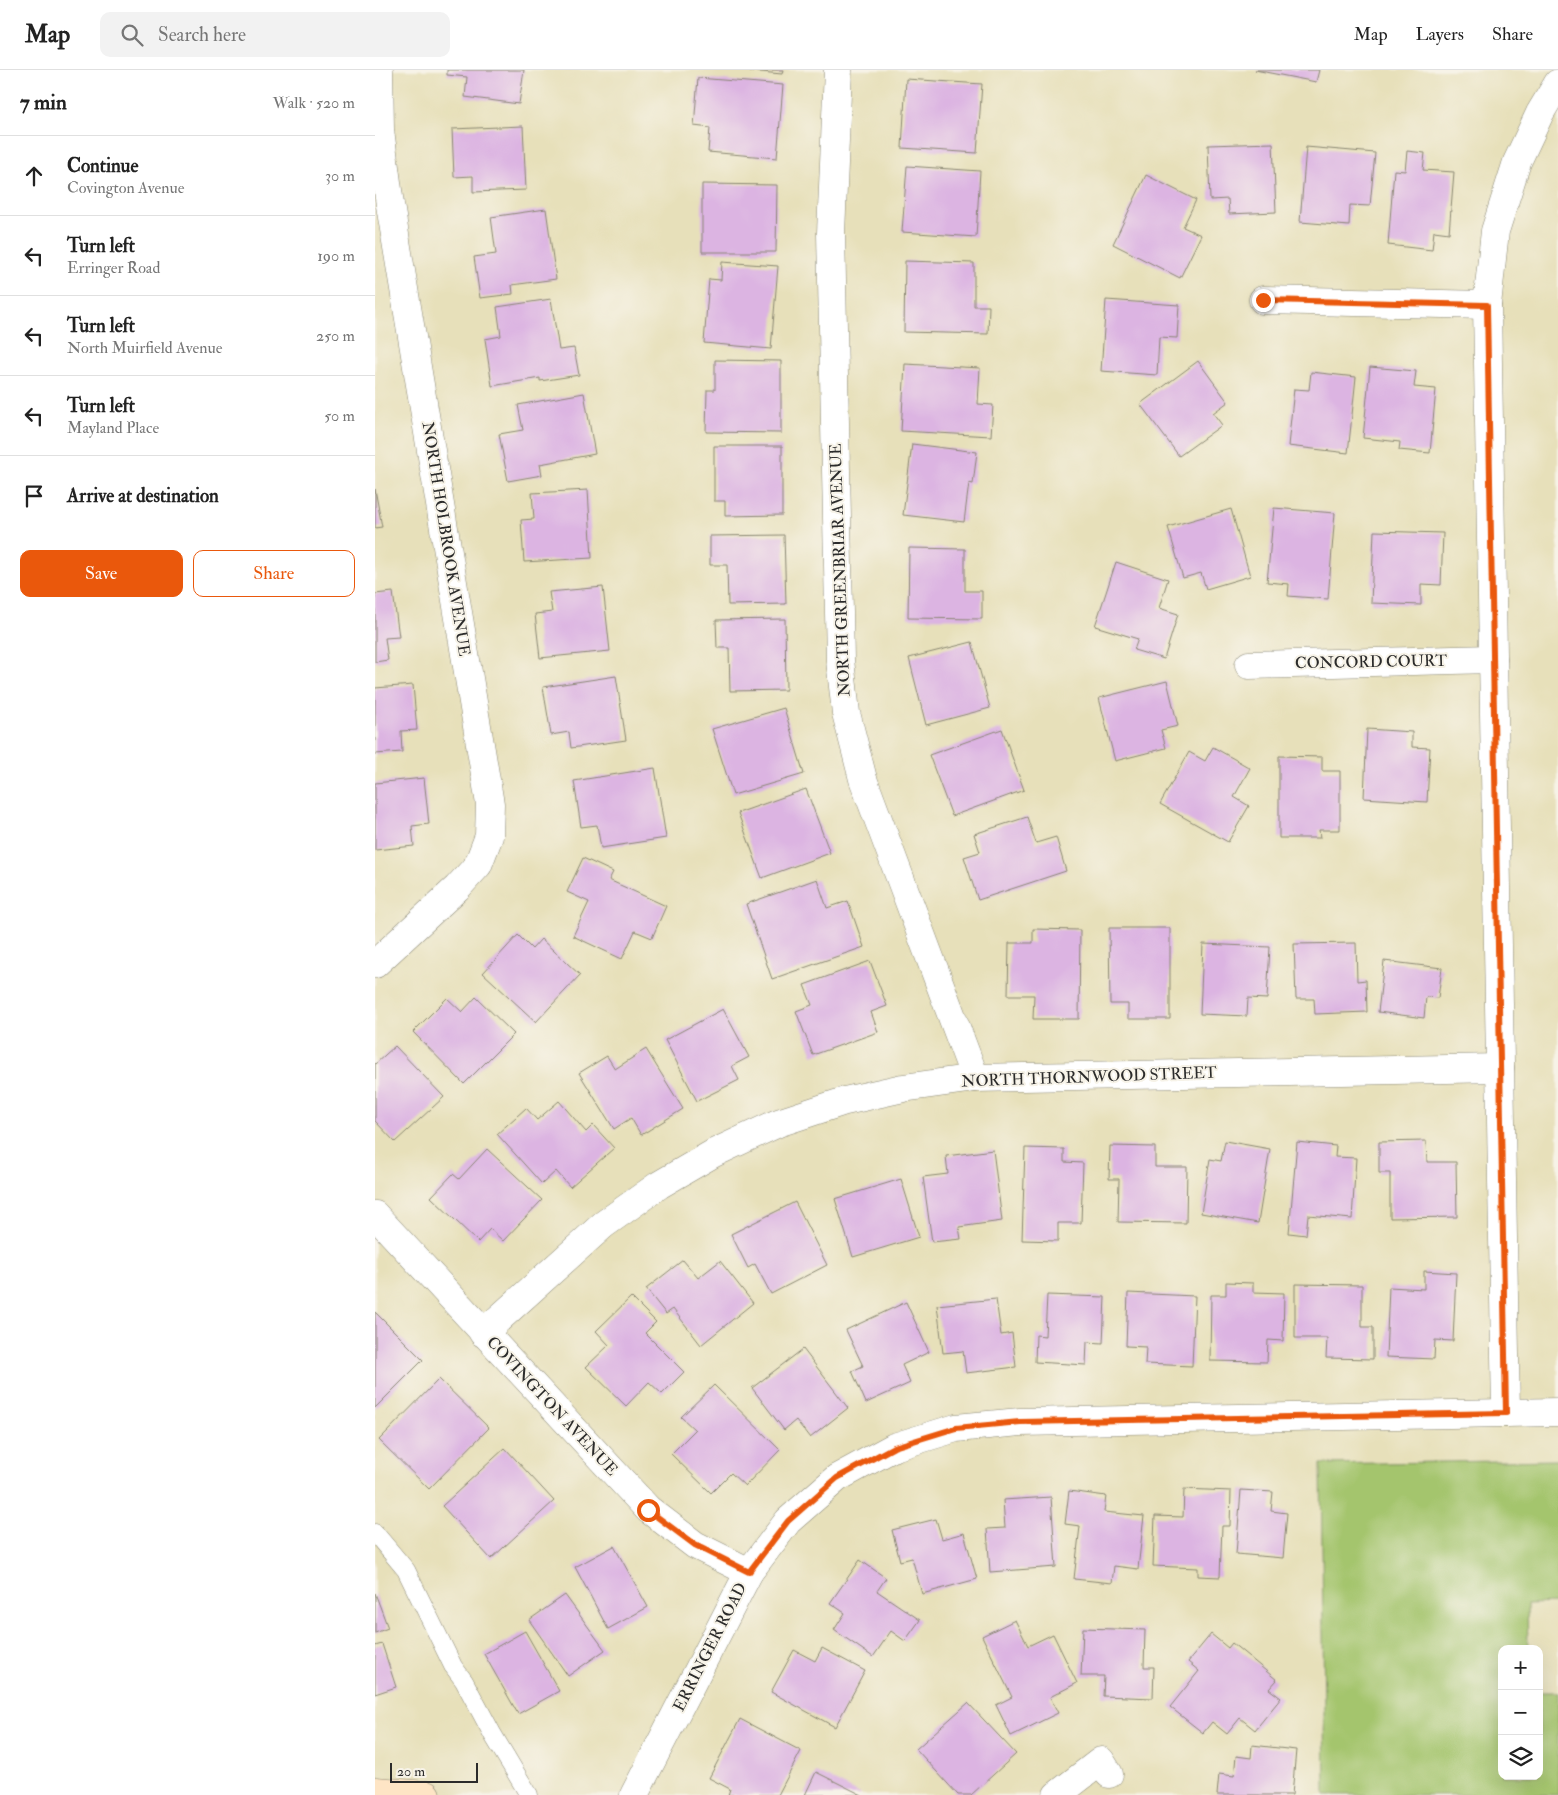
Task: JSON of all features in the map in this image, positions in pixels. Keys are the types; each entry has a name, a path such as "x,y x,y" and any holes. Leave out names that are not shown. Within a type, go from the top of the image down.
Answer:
{"main road":[{"path":"375,1791 426,1795"}],"street":[{"name":"NORTH HOLBROOK AVENUE","path":"375,964 457,888 478,865 489,836 490,804 390,205 381,130 379,70"},
{"name":"NORTH GREENBRIAR AVENUE","path":"837,70 831,234 840,660 846,713 863,778 975,1078"},
{"path":"1506,1413 1487,305 1495,232 1517,162 1540,113 1558,83"},
{"path":"1263,300 1487,305"},
{"name":"CONCORD COURT","path":"1249,665 1493,659"},
{"name":"NORTH THORNWOOD STREET","path":"483,1333 603,1225 659,1185 714,1153 778,1124 845,1101 903,1088 975,1078 1500,1068"},
{"name":"COVINGTON AVENUE","path":"375,1215 648,1510 695,1545 749,1572"},
{"name":"ERRINGER ROAD","path":"634,1795 749,1572 788,1521 837,1478 894,1447 956,1428 1020,1422 1558,1412"},
{"path":"1057,1795 1101,1761 1109,1774"}],"lane":[{"path":"375,1533 406,1570 453,1666 464,1681 493,1735 529,1795"}],"green space":[{"path":"1558,1460 1558,1603 1527,1604 1528,1645 1498,1645 1498,1780 1543,1780 1543,1692 1558,1692 1558,1795 1325,1795 1321,1464"}],"building":[{"path":"447,70 524,70 519,104 465,97 467,77 447,75"},
{"path":"750,70 783,70 782,74"},
{"path":"1255,70 1319,70 1316,82"},
{"path":"698,78 783,85 777,158 708,152 710,128 694,126"},
{"path":"906,79 982,84 977,153 902,148"},
{"path":"523,126 526,190 473,192 473,176 454,177 452,129"},
{"path":"1273,143 1276,212 1229,214 1228,199 1210,200 1208,145"},
{"path":"1306,147 1375,153 1370,206 1350,205 1349,226 1300,222"},
{"path":"1407,151 1425,153 1423,170 1454,172 1449,233 1434,231 1432,250 1388,245 1394,170 1405,171"},
{"path":"907,166 980,171 976,237 902,232"},
{"path":"1146,175 1196,200 1183,227 1201,235 1180,278 1113,244"},
{"path":"702,184 777,185 776,252 702,252"},
{"path":"546,209 556,279 512,285 513,294 480,298 474,257 496,254 491,217"},
{"path":"905,261 974,263 974,306 989,306 988,334 904,332"},
{"path":"722,262 778,266 771,349 704,343 709,279 721,280"},
{"path":"551,299 559,350 574,348 579,375 540,381 540,378 492,386 485,339 501,336 497,307"},
{"path":"1106,300 1179,305 1177,338 1159,337 1157,375 1101,371"},
{"path":"715,360 781,361 781,433 706,432 707,390 715,390"},
{"path":"1198,361 1228,402 1213,413 1222,425 1179,456 1140,404"},
{"path":"905,364 980,368 978,404 993,405 991,436 901,431"},
{"path":"1370,367 1416,371 1414,387 1436,389 1430,453 1399,450 1400,442 1363,438"},
{"path":"1311,372 1356,377 1348,453 1288,446 1294,389 1309,390"},
{"path":"584,393 595,454 540,464 542,475 508,481 499,434 523,430 518,405"},
{"path":"912,444 977,452 973,484 969,483 964,522 903,515"},
{"path":"714,446 782,446 782,515 725,516 725,501 714,501"},
{"path":"375,489 382,527 375,528"},
{"path":"588,490 592,558 524,562 521,520 534,519 532,493"},
{"path":"1274,508 1335,513 1328,599 1288,596 1289,584 1267,582"},
{"path":"1231,509 1250,576 1206,589 1201,573 1183,578 1168,527"},
{"path":"1374,531 1443,533 1441,585 1421,584 1421,605 1371,603"},
{"path":"784,535 786,604 728,605 727,565 710,565 710,536"},
{"path":"909,548 965,549 965,591 982,591 982,619 908,618"},
{"path":"1116,562 1168,579 1159,608 1178,614 1164,659 1134,650 1138,639 1095,626"},
{"path":"603,587 610,651 540,658 535,614 552,612 549,592"},
{"path":"393,592 399,637 385,638 388,660 375,662 375,594"},
{"path":"785,619 786,690 730,691 729,648 717,648 716,620"},
{"path":"972,642 990,708 926,725 909,658"},
{"path":"616,676 626,740 571,748 569,732 551,735 543,687"},
{"path":"1167,681 1178,726 1161,730 1166,748 1115,761 1099,698"},
{"path":"413,685 417,730 401,731 402,752 375,754 375,688"},
{"path":"784,708 804,774 733,795 712,729"},
{"path":"1002,729 1024,790 952,816 929,755"},
{"path":"1367,729 1412,732 1412,747 1430,748 1427,802 1364,798"},
{"path":"1213,747 1250,768 1234,797 1249,806 1228,842 1160,804 1189,752 1205,761"},
{"path":"1279,756 1322,757 1322,771 1340,771 1340,830 1319,830 1320,838 1279,838"},
{"path":"655,768 666,838 601,848 597,825 581,827 574,781"},
{"path":"424,778 429,824 412,826 414,846 375,850 375,783"},
{"path":"806,789 830,853 762,878 738,813"},
{"path":"1027,817 1036,843 1056,837 1066,871 978,900 964,857 980,852 974,834"},
{"path":"583,858 613,872 609,880 666,906 652,938 635,931 622,959 573,936 589,902 567,892"},
{"path":"817,879 827,908 848,901 864,947 772,979 746,904"},
{"path":"1109,928 1170,928 1170,1019 1128,1019 1128,1004 1110,1004"},
{"path":"1033,929 1080,930 1079,1019 1033,1019 1034,995 1008,995 1009,943 1033,943"},
{"path":"518,935 532,949 541,939 580,975 536,1022 483,973"},
{"path":"1356,943 1357,981 1366,980 1367,1012 1315,1014 1314,999 1296,999 1294,944"},
{"path":"1203,944 1270,947 1267,999 1248,998 1247,1016 1200,1014"},
{"path":"870,961 887,1006 871,1012 878,1032 813,1055 796,1011 812,1005 804,985"},
{"path":"1384,961 1442,968 1438,998 1426,997 1424,1018 1378,1012"},
{"path":"476,997 514,1034 464,1084 413,1032 447,998 462,1012"},
{"path":"723,1009 749,1057 732,1066 739,1080 697,1101 665,1040"},
{"path":"395,1046 444,1097 395,1142 375,1121 375,1064"},
{"path":"646,1049 683,1109 641,1135 631,1118 614,1129 579,1073 607,1056 615,1069"},
{"path":"559,1101 586,1132 593,1125 614,1148 570,1187 556,1171 542,1184 497,1134 526,1108 537,1120"},
{"path":"1225,1141 1270,1149 1258,1223 1201,1213 1210,1159 1221,1161"},
{"path":"1426,1141 1427,1162 1456,1162 1457,1217 1390,1218 1390,1173 1379,1173 1379,1142"},
{"path":"1297,1142 1336,1146 1335,1157 1356,1158 1352,1219 1308,1215 1306,1235 1289,1233"},
{"path":"1110,1146 1155,1147 1155,1167 1187,1167 1186,1223 1118,1222 1119,1179 1109,1179"},
{"path":"1025,1148 1064,1149 1064,1162 1083,1163 1081,1223 1058,1223 1058,1241 1022,1240"},
{"path":"487,1149 542,1200 503,1241 490,1229 478,1242 431,1197 453,1174 459,1179"},
{"path":"993,1150 1002,1221 959,1227 961,1239 932,1242 923,1177 948,1174 946,1156"},
{"path":"901,1179 919,1237 853,1257 835,1199"},
{"path":"795,1202 827,1265 771,1294 755,1264 748,1268 731,1234"},
{"path":"683,1260 698,1278 720,1261 753,1303 701,1345 673,1309 666,1314 646,1289"},
{"path":"1424,1271 1456,1273 1453,1341 1435,1340 1434,1359 1386,1357 1389,1287 1424,1289"},
{"path":"1226,1282 1253,1283 1253,1292 1284,1293 1283,1341 1268,1340 1267,1362 1210,1361 1211,1295 1226,1295"},
{"path":"1295,1284 1362,1285 1362,1327 1373,1327 1373,1359 1326,1358 1327,1338 1295,1338"},
{"path":"1128,1293 1195,1296 1192,1366 1145,1364 1146,1347 1126,1346"},
{"path":"1047,1295 1105,1297 1103,1343 1087,1342 1086,1365 1035,1362 1036,1335 1045,1336"},
{"path":"631,1297 656,1322 645,1333 684,1372 662,1394 649,1382 626,1406 586,1367 609,1345 596,1331"},
{"path":"996,1299 1001,1335 1012,1333 1016,1367 966,1373 963,1351 943,1353 937,1305"},
{"path":"906,1302 929,1352 902,1365 910,1383 866,1403 852,1371 863,1366 846,1330"},
{"path":"375,1312 423,1360 375,1408"},
{"path":"803,1349 848,1408 810,1438 796,1420 784,1430 752,1388"},
{"path":"439,1379 489,1428 429,1489 379,1440"},
{"path":"714,1385 780,1450 745,1486 731,1473 711,1493 671,1454 695,1430 681,1417"},
{"path":"505,1448 554,1501 491,1559 442,1506"},
{"path":"1184,1489 1231,1491 1230,1526 1222,1526 1220,1577 1198,1576 1198,1568 1153,1566 1155,1516 1183,1517"},
{"path":"1241,1490 1273,1492 1271,1511 1287,1513 1283,1558 1236,1554"},
{"path":"1069,1491 1106,1496 1104,1512 1144,1516 1138,1569 1114,1566 1112,1583 1074,1579 1080,1526 1065,1524"},
{"path":"1051,1497 1056,1567 990,1572 987,1529 1005,1528 1003,1500"},
{"path":"936,1519 942,1539 964,1533 977,1579 922,1594 912,1558 900,1561 892,1530"},
{"path":"614,1546 648,1607 608,1629 575,1567"},
{"path":"860,1560 886,1578 877,1591 920,1620 905,1641 891,1631 873,1657 834,1630 845,1613 830,1603"},
{"path":"375,1593 388,1628 375,1633"},
{"path":"565,1595 605,1650 568,1676 529,1620"},
{"path":"1015,1620 1028,1646 1053,1634 1077,1683 1050,1697 1058,1713 1011,1736 996,1705 1012,1697 982,1636"},
{"path":"1083,1628 1145,1630 1144,1667 1154,1667 1153,1698 1103,1696 1104,1676 1081,1676"},
{"path":"525,1631 559,1691 518,1714 484,1654"},
{"path":"1211,1634 1228,1648 1232,1643 1277,1680 1269,1689 1281,1698 1255,1730 1240,1718 1227,1734 1212,1722 1203,1733 1170,1707 1199,1671 1188,1662"},
{"path":"382,1644 396,1687 375,1694 375,1646"},
{"path":"822,1648 865,1671 835,1727 771,1692 794,1650 815,1661"},
{"path":"968,1703 1016,1754 971,1795 958,1795 916,1749"},
{"path":"740,1719 801,1751 778,1795 728,1795 730,1789 709,1778"},
{"path":"1252,1745 1296,1750 1292,1795 1217,1795 1219,1774 1234,1776 1236,1756 1251,1758"},
{"path":"816,1772 862,1795 805,1795"}],"route":[{"path":"648,1510 695,1545 749,1572 788,1521 837,1478 894,1447 956,1428 1020,1422 1506,1413 1487,305 1263,300"}]}
